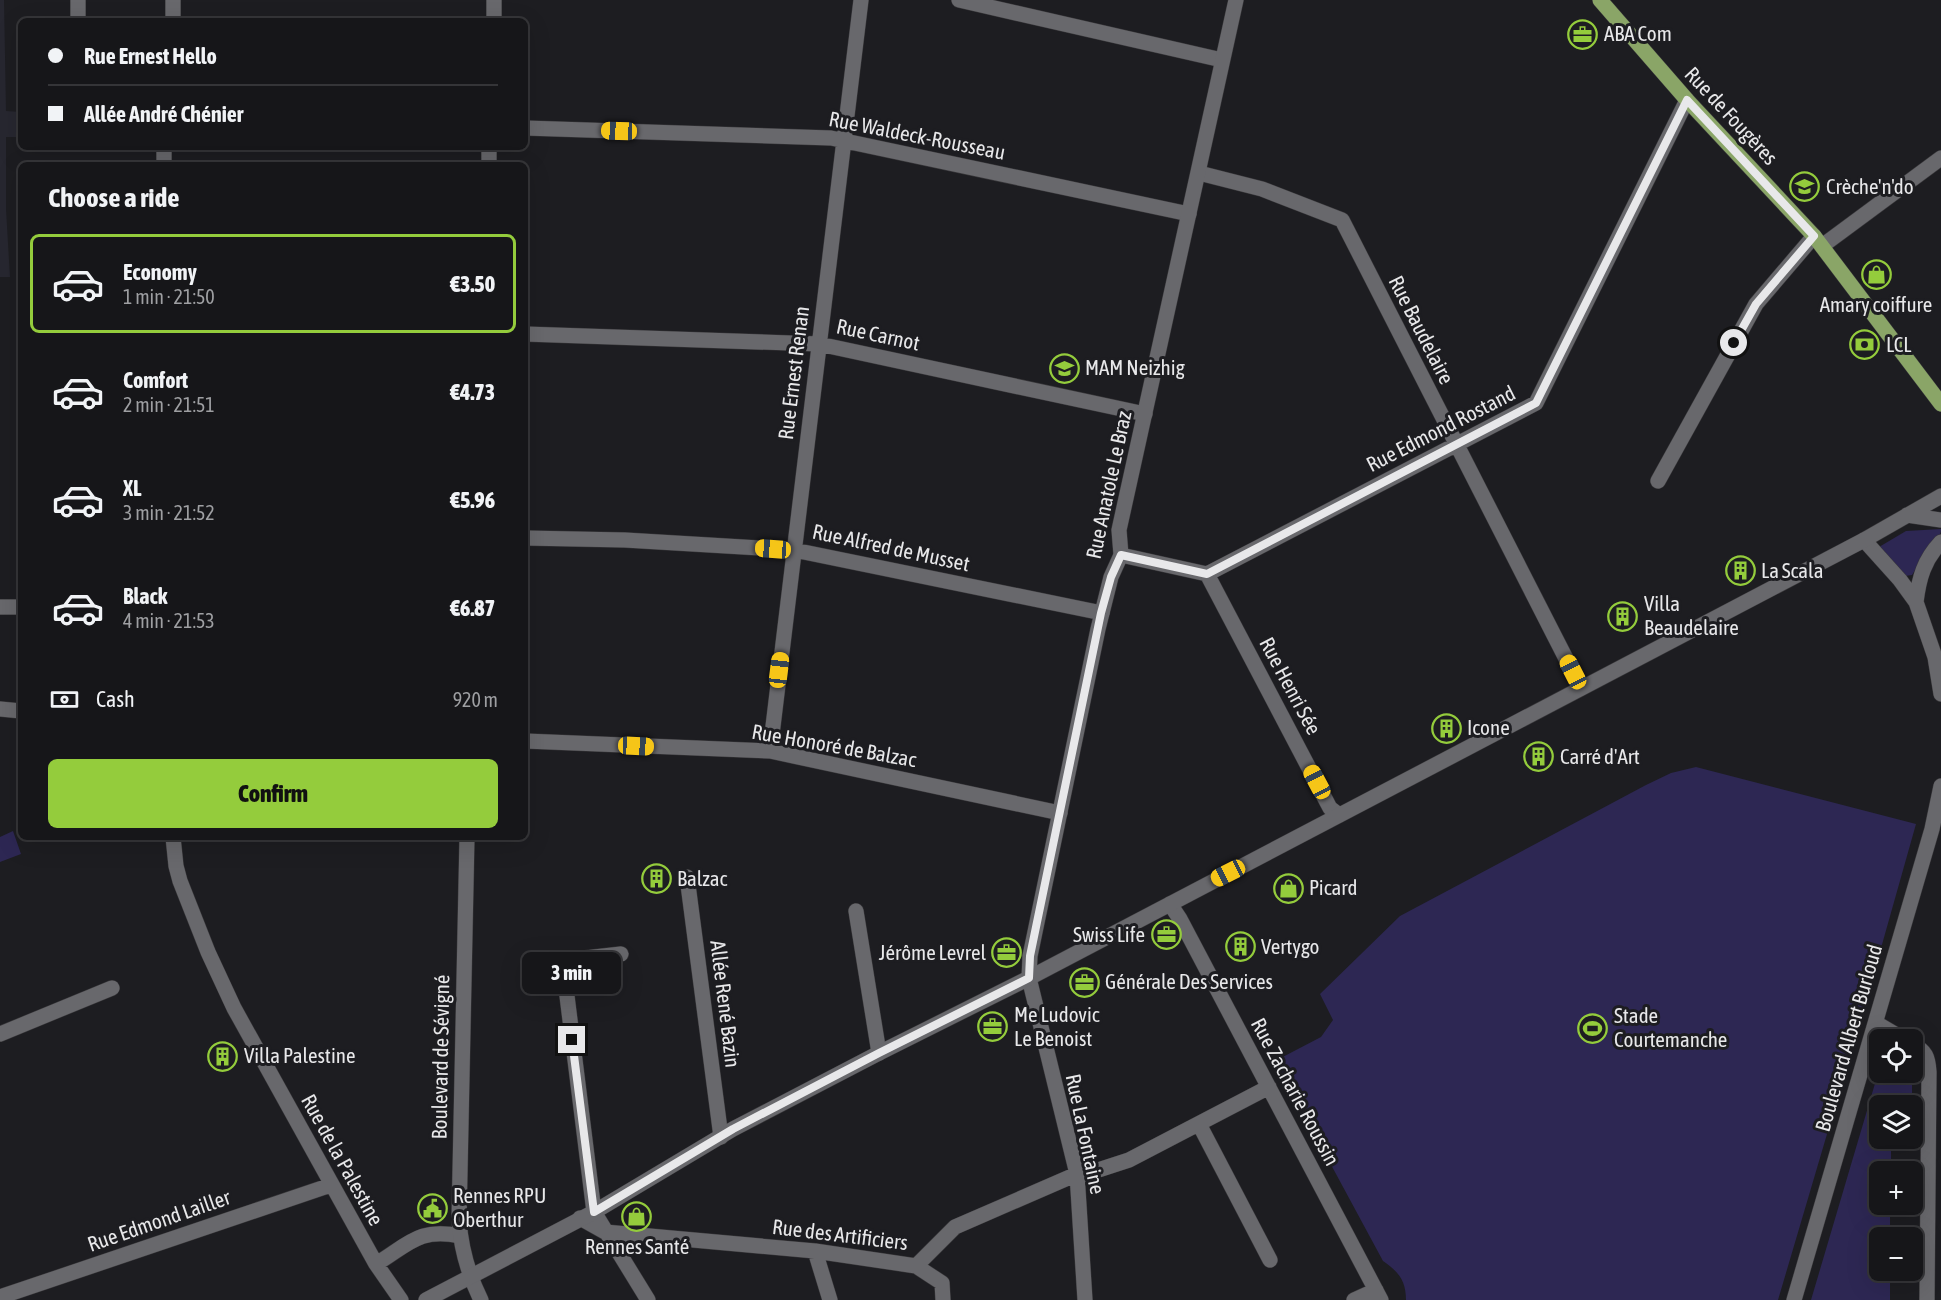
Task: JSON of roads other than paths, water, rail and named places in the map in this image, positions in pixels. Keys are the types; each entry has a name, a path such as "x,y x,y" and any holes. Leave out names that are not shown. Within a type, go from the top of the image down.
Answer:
{"main road":[{"name":"Rue de Fougères","path":"1603,1 1687,100 1818,241 1941,404"}],"street":[{"path":"78,0 78,18"},
{"path":"173,0 173,18"},
{"path":"494,0 494,18"},
{"name":"Rue Ernest Renan","path":"770,752 861,0"},
{"path":"959,0 1222,60"},
{"name":"Rue Anatole Le Braz","path":"1029,978 1030,956 1101,613 1111,577 1121,555 1119,530 1236,0"},
{"name":"Rue Edmond Rostand","path":"1207,574 1536,403 1687,100"},
{"name":"Rue Waldeck-Rousseau","path":"528,128 844,140 1189,214"},
{"path":"1658,481 1756,304 1818,241 1941,158"},
{"name":"Rue Baudelaire","path":"1199,173 1262,189 1342,220 1581,688"},
{"name":"Rue Carnot","path":"528,334 819,344 1145,414"},
{"path":"426,1300 587,1215 721,1137 879,1053 1029,978 1864,540 1941,496"},
{"path":"1907,515 1941,520"},
{"name":"Rue Alfred de Musset","path":"528,538 626,540 794,550 1101,613"},
{"path":"1864,540 1900,580 1916,602 1935,657 1941,694"},
{"path":"1916,602 1919,580 1924,566 1931,553 1941,542"},
{"path":"1121,555 1207,574"},
{"name":"Rue Henri Sée","path":"1207,574 1330,808 1339,815"},
{"path":"0,607 18,608"},
{"path":"0,709 18,711"},
{"name":"Rue Honoré de Balzac","path":"528,741 770,752 1060,813"},
{"name":"Boulevard Albert Burloud","path":"1794,1300 1932,829 1941,786"},
{"name":"Rue de la Palestine","path":"173,840 180,881 208,952 234,1008 376,1264 401,1300"},
{"name":"Boulevard de Sévigné","path":"467,840 460,1236 470,1277 482,1300"},
{"name":"Allée René Bazin","path":"687,877 721,1137"},
{"name":"Rue Zacharie Roussin","path":"1170,904 1378,1295"},
{"path":"856,911 879,1053"},
{"path":"621,954 576,958 567,996 587,1215 605,1232 648,1300"},
{"name":"Rue La Fontaine","path":"1029,978 1077,1174 1085,1300"},
{"path":"0,1034 111,988"},
{"path":"1876,1023 1886,1029"},
{"path":"1923,1050 1928,1063 1927,1300"},
{"name":"Rue des Artificiers","path":"605,1232 816,1251 916,1266 955,1227 1077,1174 1086,1174 1129,1160 1269,1087"},
{"path":"1199,1124 1270,1260"},
{"name":"Rue Edmond Lailler","path":"0,1297 331,1185"},
{"path":"376,1264 409,1242 427,1234 441,1233 460,1236"},
{"path":"816,1251 830,1300"},
{"path":"916,1266 942,1283 943,1300"},
{"path":"1354,1300 1378,1295"}],"place":[{"name":"ABA Com","path":"1583,34"},
{"name":"Crèche'n'do","path":"1805,187"},
{"name":"Amary coiffure","path":"1876,274"},
{"name":"LCL","path":"1865,345"},
{"name":"MAM Neizhig","path":"1064,368"},
{"name":"La Scala","path":"1740,571"},
{"name":"Villa Beaudelaire","path":"1623,616"},
{"name":"Icone","path":"1446,728"},
{"name":"Carré d'Art","path":"1539,757"},
{"name":"Balzac","path":"656,879"},
{"name":"Picard","path":"1288,888"},
{"name":"Swiss Life","path":"1166,935"},
{"name":"Vertygo","path":"1240,947"},
{"name":"Jérôme Levrel","path":"1007,953"},
{"name":"Générale Des Services","path":"1084,982"},
{"name":"Me Ludovic Le Benoist","path":"993,1027"},
{"name":"Stade Courtemanche","path":"1593,1028"},
{"name":"Villa Palestine","path":"223,1056"},
{"name":"Rennes RPU Oberthur","path":"432,1208"},
{"name":"Rennes Santé","path":"637,1216"}]}
